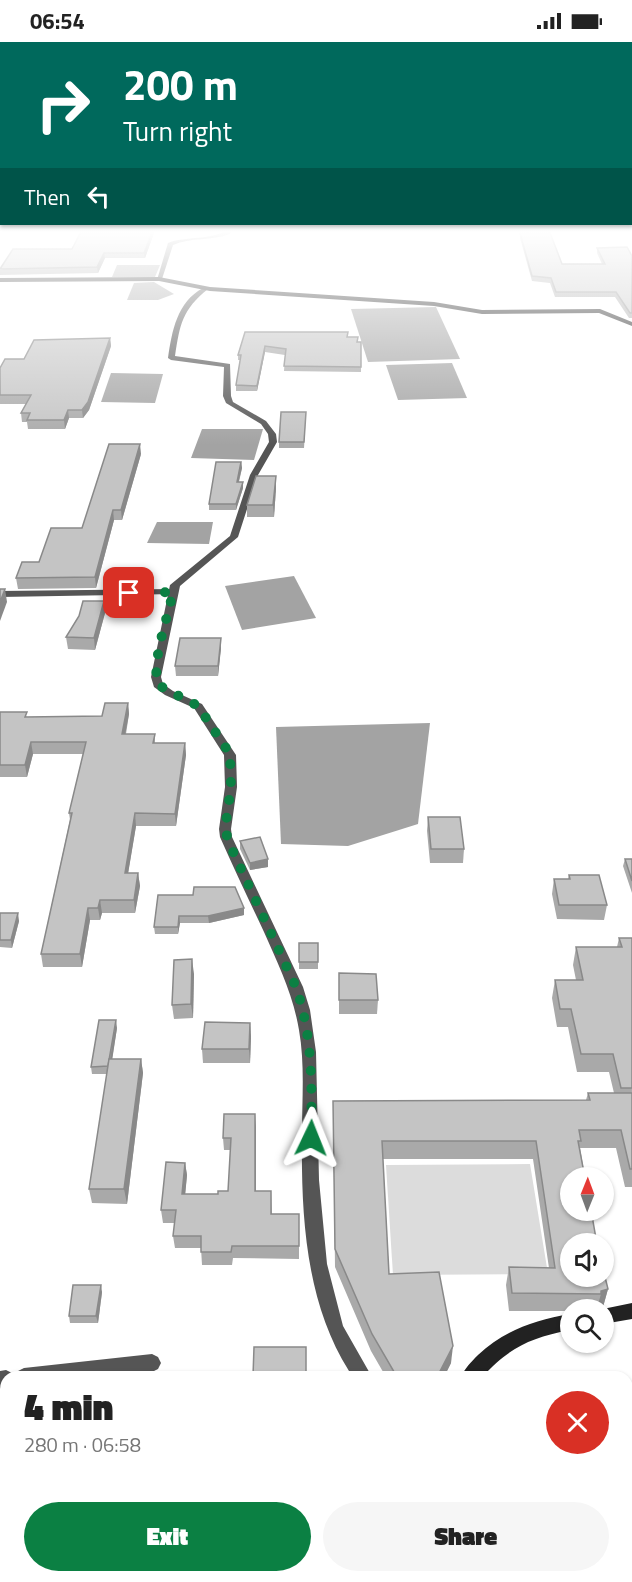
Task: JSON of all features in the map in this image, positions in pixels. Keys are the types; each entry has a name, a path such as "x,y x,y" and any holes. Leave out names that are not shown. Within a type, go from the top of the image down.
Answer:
{"main road":[{"path":"401,302 434,304 482,312 600,311 632,324"},
{"path":"614,1314 632,1311"},
{"path":"475,1371 492,1352 512,1337 537,1328 560,1324"}],"street":[{"path":"189,302 174,340 171,358 228,365 227,396 230,403 263,422 270,430 273,442 254,475 234,537 178,580 173,592 156,677 158,685 169,693 198,706 230,754 232,779 225,829 226,837 296,987 305,1012 313,1075 310,1158 318,1273 334,1328 359,1371"},
{"path":"0,594 173,592"},
{"path":"79,1371 153,1363"}],"shaded area":[{"path":"436,307 460,359 368,362 351,309"},
{"path":"452,363 467,398 398,400 386,365"},
{"path":"111,373 163,374 155,403 101,402"},
{"path":"202,429 263,429 254,460 191,458"},
{"path":"157,522 213,522 209,544 147,543"},
{"path":"294,576 316,618 242,630 225,586"},
{"path":"430,723 418,824 348,846 281,844 276,727"},
{"path":"530,1164 548,1274 393,1275 386,1165"}],"building":[{"path":"623,302 632,302 632,313"},
{"path":"245,332 348,332 347,337 358,337 357,342 361,342 361,367 284,366 286,349 265,346 257,386 236,385 241,355 238,355"},
{"path":"110,338 88,402 82,410 68,410 64,420 27,420 30,413 21,413 31,395 0,395 0,368 5,359 24,359 34,340"},
{"path":"281,412 306,412 304,442 279,442"},
{"path":"109,444 140,444 121,510 113,510 95,577 16,578 22,562 39,562 51,528 82,528"},
{"path":"216,462 241,462 237,482 243,482 236,504 209,504"},
{"path":"256,476 276,476 273,505 247,505"},
{"path":"0,589 5,589 0,602"},
{"path":"83,601 104,601 94,638 66,637 79,616"},
{"path":"180,638 221,638 218,666 175,666"},
{"path":"105,703 128,703 122,734 155,734 153,743 185,743 175,814 135,813 125,873 138,873 134,900 100,900 98,908 88,908 80,954 41,954 72,813 69,813 86,742 31,742 25,765 0,765 0,712 27,712 25,717 102,716"},
{"path":"428,817 460,817 464,849 431,849"},
{"path":"260,837 268,859 250,863 240,841"},
{"path":"625,859 632,859 632,881"},
{"path":"569,875 599,875 607,905 559,905 554,879 570,879"},
{"path":"194,887 235,887 244,908 208,916 179,916 178,927 154,927 158,895 193,895"},
{"path":"0,913 18,913 11,940 0,940"},
{"path":"619,938 632,938 632,1088 621,1088 613,1054 581,1054 571,1009 560,1009 555,980 583,980 576,947 622,947"},
{"path":"299,943 318,943 318,962 299,962"},
{"path":"192,959 191,1004 172,1005 174,960"},
{"path":"339,973 376,974 378,1000 339,1000"},
{"path":"99,1020 116,1020 108,1066 91,1067"},
{"path":"205,1022 250,1023 249,1049 202,1049"},
{"path":"109,1059 141,1059 124,1189 89,1189"},
{"path":"588,1093 632,1093 632,1169 630,1169 621,1130 579,1130 581,1141 578,1141 583,1167 560,1167 560,1221 593,1221 595,1233 560,1233 560,1287 608,1287 608,1289 601,1291 601,1294 512,1293 509,1267 555,1268 536,1141 382,1141 389,1274 439,1272 453,1346 440,1371 394,1371 372,1334 335,1249 333,1101 590,1100"},
{"path":"224,1114 255,1114 255,1191 271,1191 271,1214 299,1214 299,1246 232,1246 231,1252 201,1252 201,1236 173,1236 176,1210 161,1210 166,1162 185,1163 182,1194 218,1194 218,1191 228,1191 231,1138 223,1138"},
{"path":"73,1285 101,1285 96,1316 69,1316"},
{"path":"254,1347 306,1347 306,1371 253,1371"}],"route":[{"path":"129,593 173,592 157,660 158,685 169,693 198,706 230,754 232,771 226,837 296,987 305,1012 313,1075 311,1138"}]}
